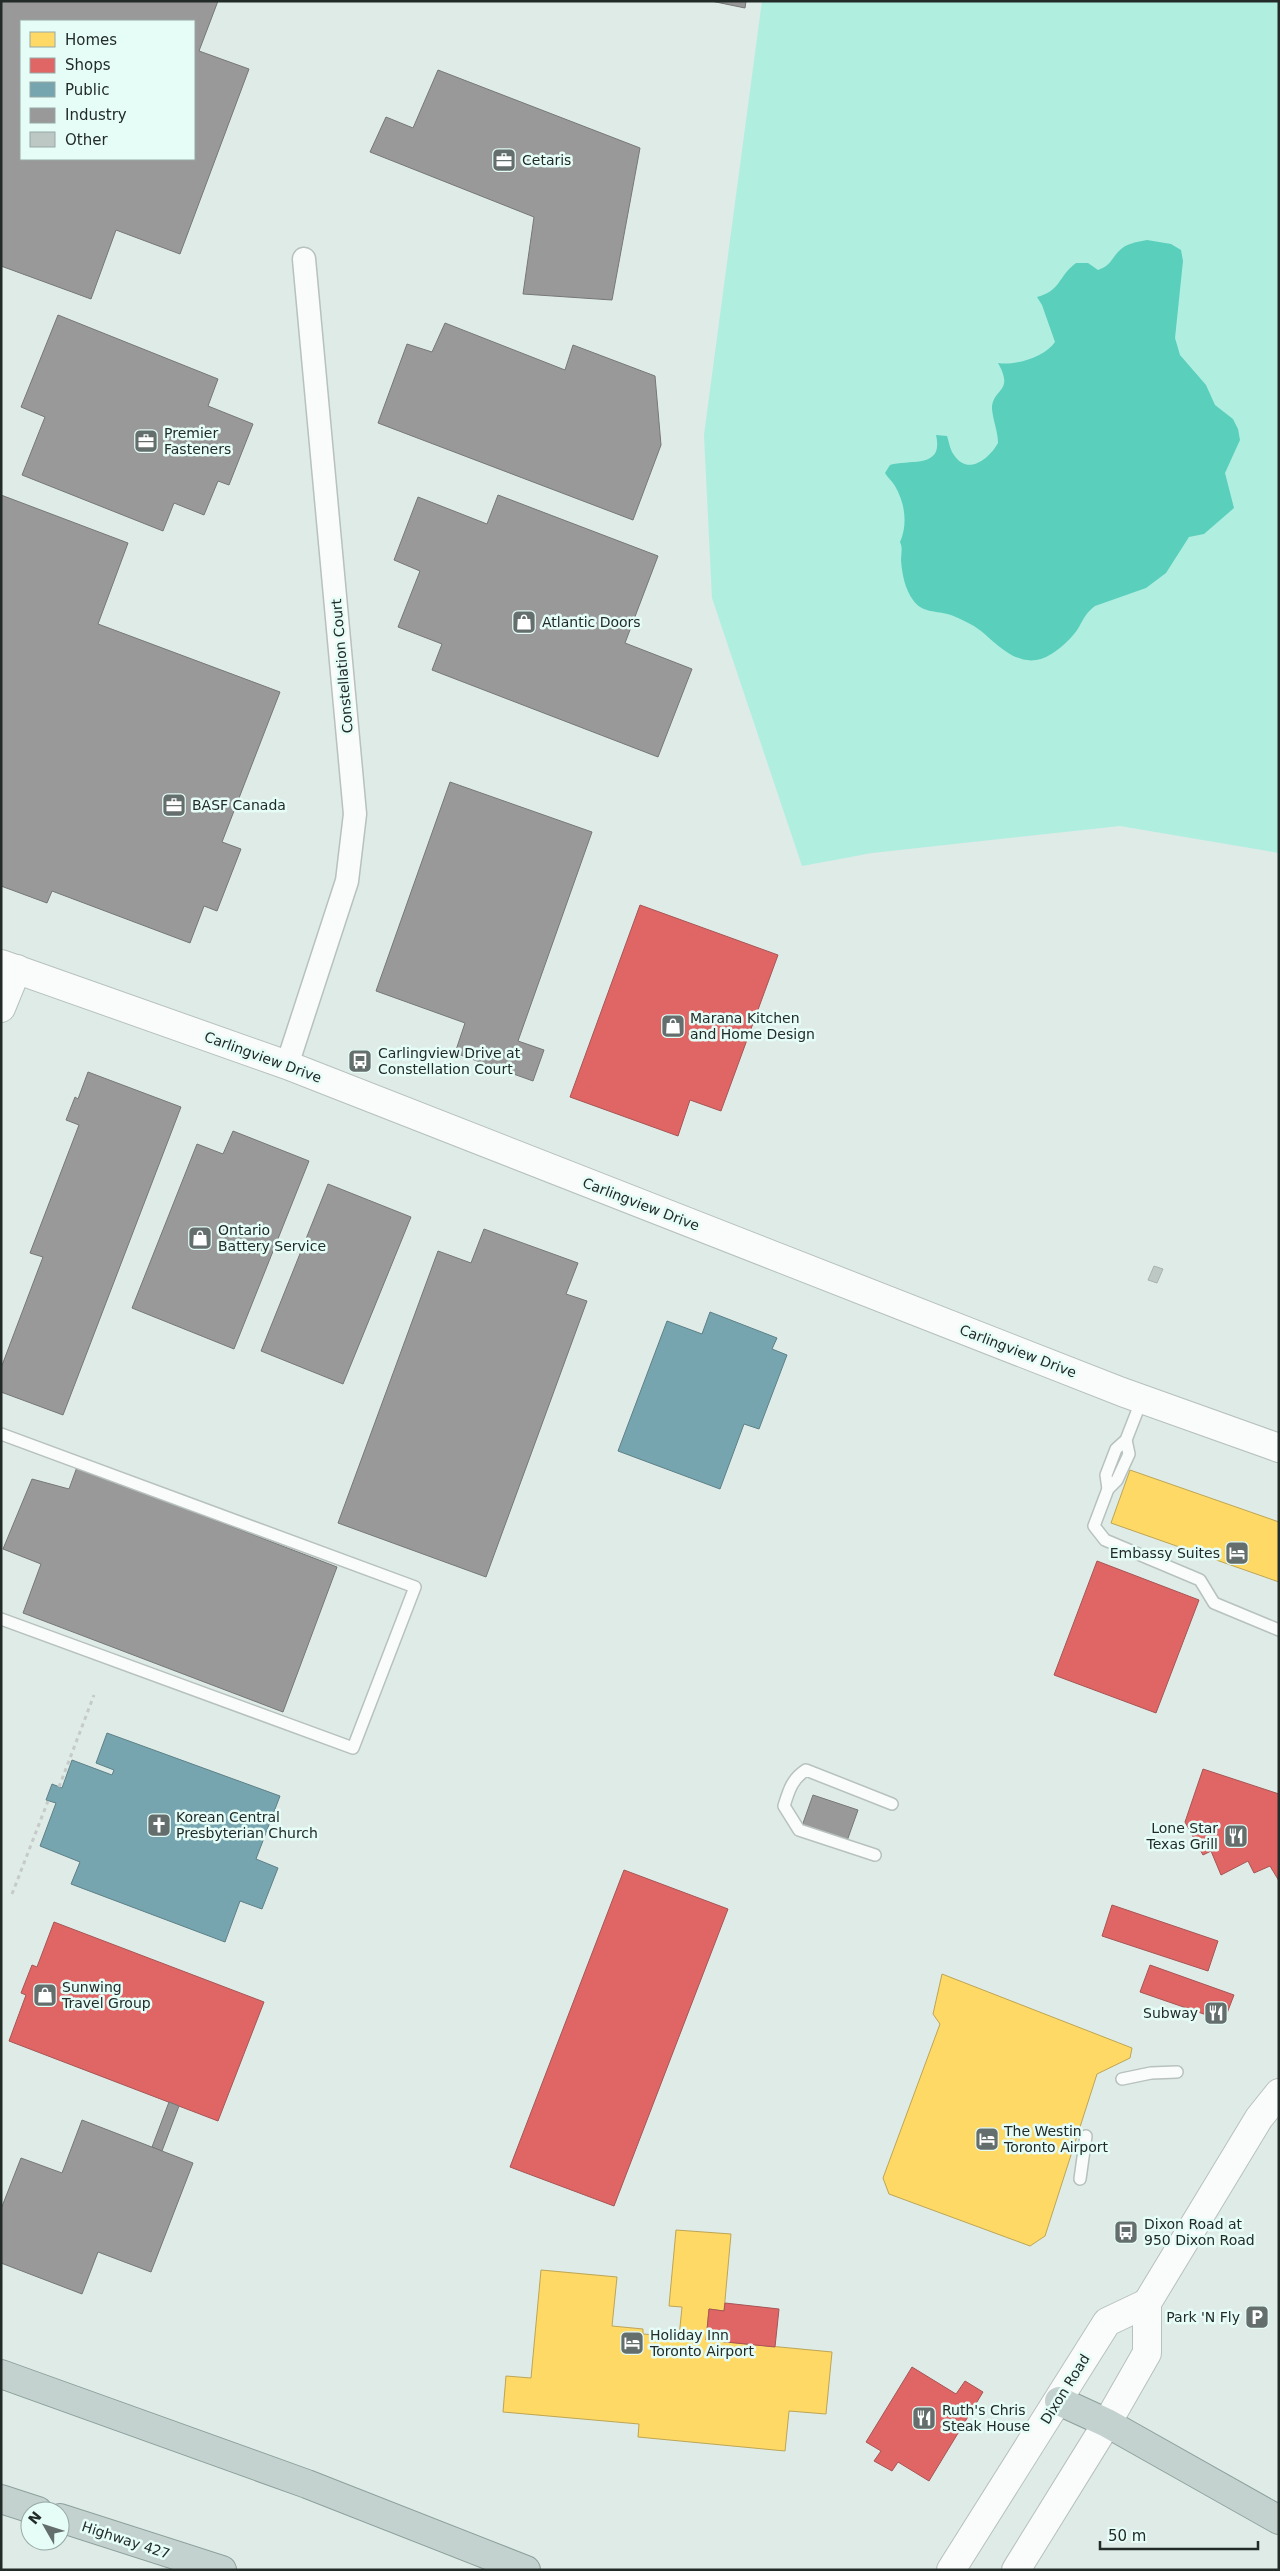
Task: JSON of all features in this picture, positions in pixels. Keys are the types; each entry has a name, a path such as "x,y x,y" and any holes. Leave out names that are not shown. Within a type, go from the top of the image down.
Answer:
{"highway":[{"path":"1,2374 298,2481 526,2570"},
{"path":"1059,2401 1107,2424 1279,2520"},
{"path":"1,2498 20,2505"},
{"name":"Highway 427","path":"70,2521 222,2570"}],"main road":[{"name":"Carlingview Drive","path":"9,966 287,1065 1142,1399 1279,1448"},
{"path":"1,1008 9,966"},
{"path":"1016,2570 1107,2424 1147,2353 1147,2303 1259,2118 1279,2093"},
{"name":"Dixon Road","path":"951,2570 1107,2322 1147,2303"}],"street":[{"name":"Constellation Court","path":"287,1065 347,881 355,814 304,259"}],"lane":[{"path":"1142,1399 1126,1440 1116,1449 1106,1475 1108,1489 1094,1526 1105,1540 1200,1580 1214,1603 1279,1630"},
{"path":"1,1434 415,1587 353,1748 1,1619"},
{"path":"875,1856 799,1830 784,1806 789,1789 796,1776 806,1770 892,1804"},
{"path":"1122,2079 1151,2073 1177,2072"},
{"path":"1080,2179 1086,2136"}],"path":[{"path":"59,1787 94,1695"},
{"path":"12,1894 48,1800"}],"shaded area":[{"path":"762,1 1279,1 1279,853 1120,826 872,853 802,866 712,598 704,435"},
{"path":"1147,240 1171,244 1181,250 1183,261 1175,338 1180,355 1206,385 1215,405 1233,419 1238,429 1240,440 1225,473 1234,508 1204,534 1189,537 1166,573 1146,588 1095,606 1087,613 1072,636 1057,650 1041,659 1023,660 1008,653 970,624 951,615 925,610 910,596 901,565 902,549 900,542 905,521 903,506 895,486 885,473 890,465 916,462 930,458 935,453 937,446 936,435 947,436 953,453 960,461 966,464 978,463 989,455 998,443 992,409 993,402 1004,385 1003,373 998,363 1021,362 1044,352 1055,342 1042,305 1037,297 1051,291 1076,263 1088,263 1098,270 1107,265 1124,247"}],"building: Homes":[{"name":"Embassy Suites","path":"1130,1470 1279,1522 1279,1582 1111,1523"},
{"name":"The Westin Toronto Airport","path":"942,1974 1132,2048 1130,2058 1097,2074 1045,2236 1030,2246 889,2194 883,2178 940,2024 933,2014"},
{"name":"Holiday Inn Toronto Airport","path":"676,2230 731,2234 724,2311 709,2309 706,2340 832,2352 826,2414 789,2411 785,2451 638,2437 639,2424 503,2412 506,2376 531,2378 541,2270 617,2277 612,2326 643,2329 643,2334 679,2337 682,2307 669,2306"}],"building: Shops":[{"path":"640,905 778,955 721,1111 690,1100 678,1136 570,1097"},
{"path":"1097,1561 1199,1600 1156,1713 1054,1675"},
{"name":"Lone Star Texas Grill","path":"1203,1769 1279,1794 1279,1881 1270,1866 1254,1873 1248,1861 1221,1875 1211,1851 1203,1855 1185,1822"},
{"path":"624,1870 728,1909 614,2206 510,2167"},
{"path":"1112,1905 1218,1941 1208,1971 1102,1936"},
{"path":"54,1922 264,2002 218,2121 9,2041 26,1995 21,1993 32,1965 37,1967"},
{"path":"1150,1965 1234,1995 1224,2021 1140,1992"},
{"path":"725,2303 779,2309 775,2347 706,2340 709,2309 724,2311"},
{"name":"Ruth's Chris Steak House","path":"912,2367 956,2394 965,2381 983,2392 929,2481 898,2462 892,2471 874,2461 881,2451 866,2442"}],"building: Public":[{"path":"710,1312 777,1338 772,1349 787,1355 759,1429 744,1424 720,1489 618,1451 667,1321 702,1334"},
{"name":"Korean Central Presbyterian Church","path":"107,1733 280,1796 256,1859 278,1868 262,1909 240,1901 225,1942 71,1884 80,1862 40,1846 56,1803 46,1800 52,1784 62,1788 72,1760 112,1775 114,1770 96,1763"}],"building: Industry":[{"path":"1,1 218,1 199,51 249,69 180,254 116,230 91,299 1,266"},
{"path":"711,1 746,1 745,8"},
{"path":"438,70 640,148 612,300 523,294 534,217 370,152 386,117 413,128"},
{"path":"58,315 218,379 208,406 253,424 229,485 218,481 204,515 174,503 163,531 22,475 45,417 21,407"},
{"path":"445,323 565,370 573,345 655,376 661,445 633,520 378,423 407,344 432,352"},
{"path":"1,495 128,543 98,624 280,692 222,842 241,849 217,911 204,906 190,943 52,891 47,903 1,886"},
{"path":"498,495 658,556 625,643 692,669 658,757 432,670 442,644 398,627 420,571 394,560 418,497 487,524"},
{"path":"450,782 592,832 518,1041 544,1050 533,1081 455,1053 465,1023 376,991"},
{"path":"88,1072 181,1107 63,1415 1,1392 1,1368 43,1257 30,1253 79,1125 66,1120 75,1097 78,1099"},
{"path":"233,1131 309,1161 234,1349 132,1308 197,1144 223,1154"},
{"path":"328,1184 411,1217 343,1384 261,1351"},
{"path":"484,1229 578,1263 566,1294 587,1301 486,1577 338,1523 438,1251 471,1263"},
{"path":"77,1467 337,1567 283,1712 23,1613 41,1564 3,1549 32,1479 69,1489"},
{"path":"813,1795 858,1810 847,1841 802,1826"},
{"path":"169,2102 179,2106 162,2151 152,2147"},
{"path":"82,2120 193,2163 151,2272 98,2252 82,2294 1,2263 1,2209 21,2158 62,2173"}],"building: Other":[{"path":"1154,1266 1163,1269 1157,1283 1148,1280"}],"place":[{"name":"Cetaris","path":"504,160"},
{"name":"Premier Fasteners","path":"146,441"},
{"name":"Atlantic Doors","path":"524,622"},
{"name":"BASF Canada","path":"174,805"},
{"name":"Marana Kitchen and Home Design","path":"673,1026"},
{"name":"Carlingview Drive at Constellation Court","path":"360,1061"},
{"name":"Ontario Battery Service","path":"200,1238"},
{"name":"Embassy Suites","path":"1237,1553"},
{"name":"Korean Central Presbyterian Church","path":"159,1825"},
{"name":"Lone Star Texas Grill","path":"1236,1836"},
{"name":"Sunwing Travel Group","path":"45,1995"},
{"name":"Subway","path":"1216,2013"},
{"name":"The Westin Toronto Airport","path":"987,2139"},
{"name":"Dixon Road at 950 Dixon Road","path":"1126,2232"},
{"name":"Park 'N Fly","path":"1257,2317"},
{"name":"Holiday Inn Toronto Airport","path":"632,2343"},
{"name":"Ruth's Chris Steak House","path":"924,2418"}]}
